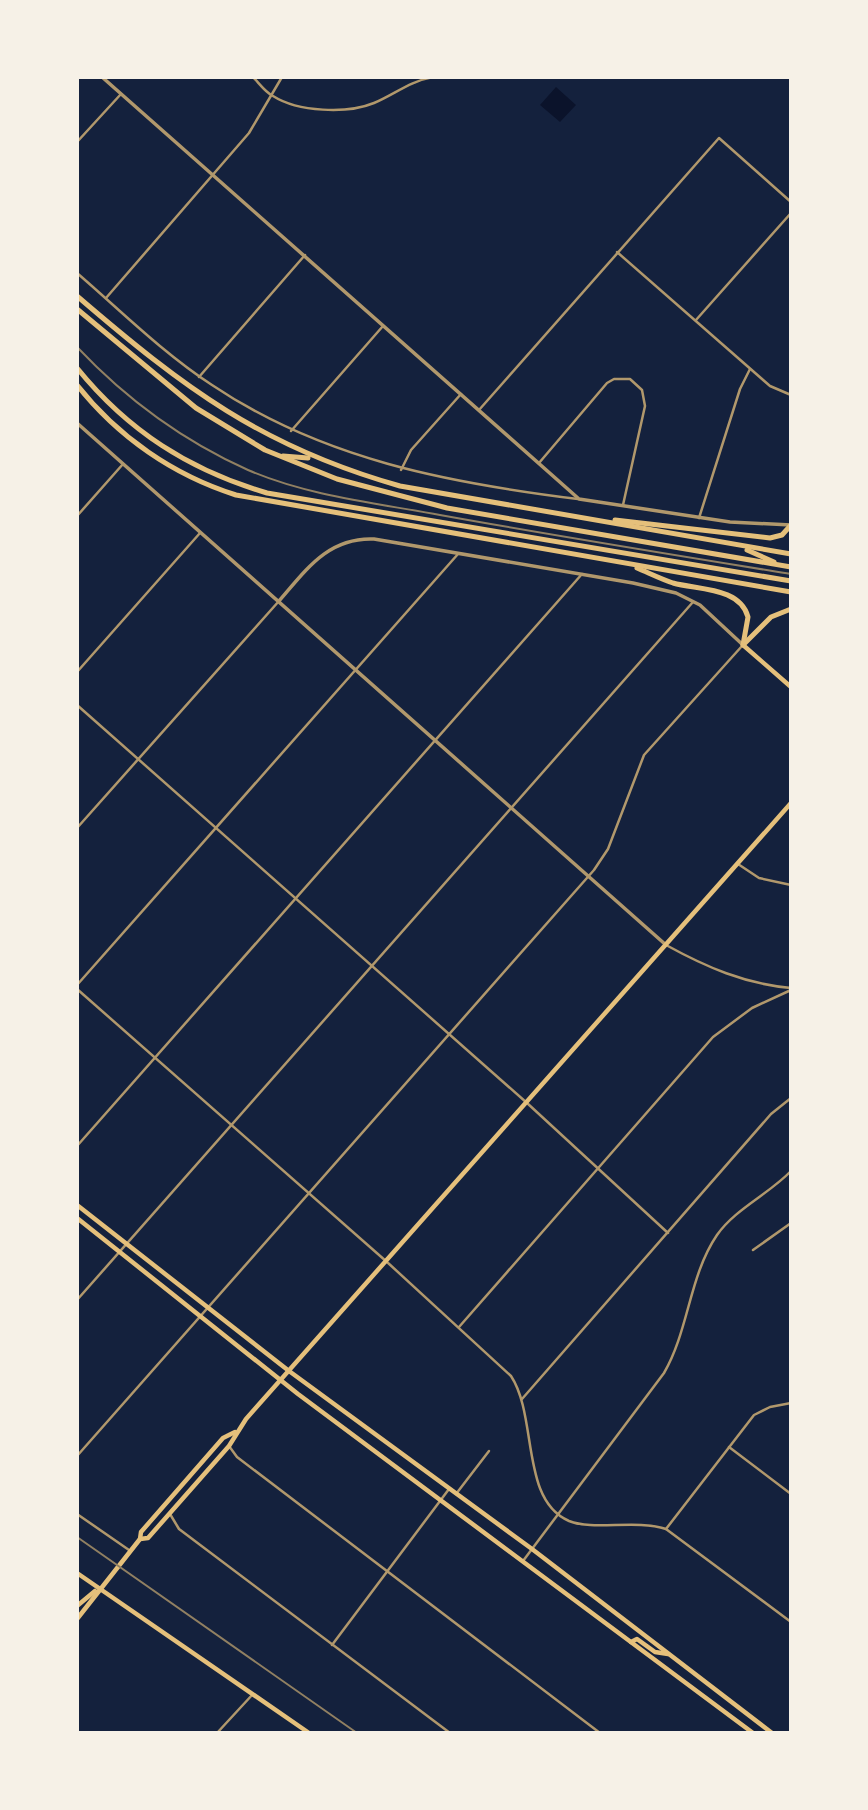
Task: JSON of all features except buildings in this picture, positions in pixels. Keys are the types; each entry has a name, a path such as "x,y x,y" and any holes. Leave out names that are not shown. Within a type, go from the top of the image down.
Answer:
{"highway":[{"path":"77,296 183,384 273,440 315,458 400,486 791,555"},
{"path":"77,309 196,408 277,456 337,479 425,503 791,567"},
{"path":"77,368 113,409 144,436 214,475 267,493 791,581"},
{"path":"77,385 107,418 156,458 199,482 227,492 266,503 791,592"},
{"path":"277,456 315,458"},
{"path":"558,513 770,538 782,535 791,525"},
{"path":"738,545 782,565"},
{"path":"628,565 673,583 713,591 738,601 748,617 743,645"},
{"path":"743,645 771,617 791,609"}],"main road":[{"path":"743,645 791,687"},
{"path":"140,1539 148,1538 229,1446 236,1431 791,803"},
{"path":"77,1205 289,1371 532,1549 772,1733"},
{"path":"77,1218 281,1380 753,1733"},
{"path":"77,1606 107,1578 140,1539 141,1532 223,1438 236,1431"},
{"path":"77,1573 309,1733"},
{"path":"77,1619 98,1588"},
{"path":"631,1642 637,1639 655,1652 668,1654"}],"street":[{"path":"102,77 579,499"},
{"path":"253,77 271,96 302,105 357,108 383,99 415,79 433,77"},
{"path":"106,298 249,133 282,77"},
{"path":"448,77 491,77"},
{"path":"77,142 121,94"},
{"path":"479,410 719,138 791,202"},
{"path":"696,320 791,213"},
{"path":"617,252 750,369 779,391 791,395"},
{"path":"199,377 306,255"},
{"path":"77,273 199,377 291,431 401,470 699,518 791,525"},
{"path":"291,431 384,325"},
{"path":"699,518 740,389 750,369"},
{"path":"539,463 607,383 614,379 630,379 642,390 645,406 623,505"},
{"path":"401,470 411,450 461,394"},
{"path":"77,423 666,945 692,960 738,978 764,986 791,989"},
{"path":"77,516 123,464"},
{"path":"77,672 201,532"},
{"path":"77,828 322,554 343,541 374,539 644,586 694,601 743,645 644,755 608,849 589,876 77,1455"},
{"path":"458,554 77,987 387,1262 510,1376 522,1399 539,1486 548,1506 570,1521 587,1524 636,1523 666,1530 791,1622"},
{"path":"77,1146 582,574"},
{"path":"77,1300 694,601"},
{"path":"77,705 527,1103 668,1233"},
{"path":"738,863 759,878 791,886"},
{"path":"458,1327 712,1037 752,1008 791,989"},
{"path":"522,1399 771,1114 791,1098"},
{"path":"523,1561 669,1365 703,1263 718,1234 791,1171"},
{"path":"753,1250 791,1223"},
{"path":"666,1530 754,1415 770,1407 791,1403"},
{"path":"229,1446 237,1457 600,1733"},
{"path":"729,1447 791,1494"},
{"path":"456,1494 489,1451"},
{"path":"332,1644 449,1489"},
{"path":"170,1512 179,1529 450,1733"},
{"path":"77,1514 130,1551"},
{"path":"217,1733 253,1694"}],"water":[{"path":"556,87 576,105 560,122 540,105"}],"railway":[{"path":"77,347 135,401 178,432 223,458 271,479 367,502 791,574"},
{"path":"77,1537 357,1733"}]}
